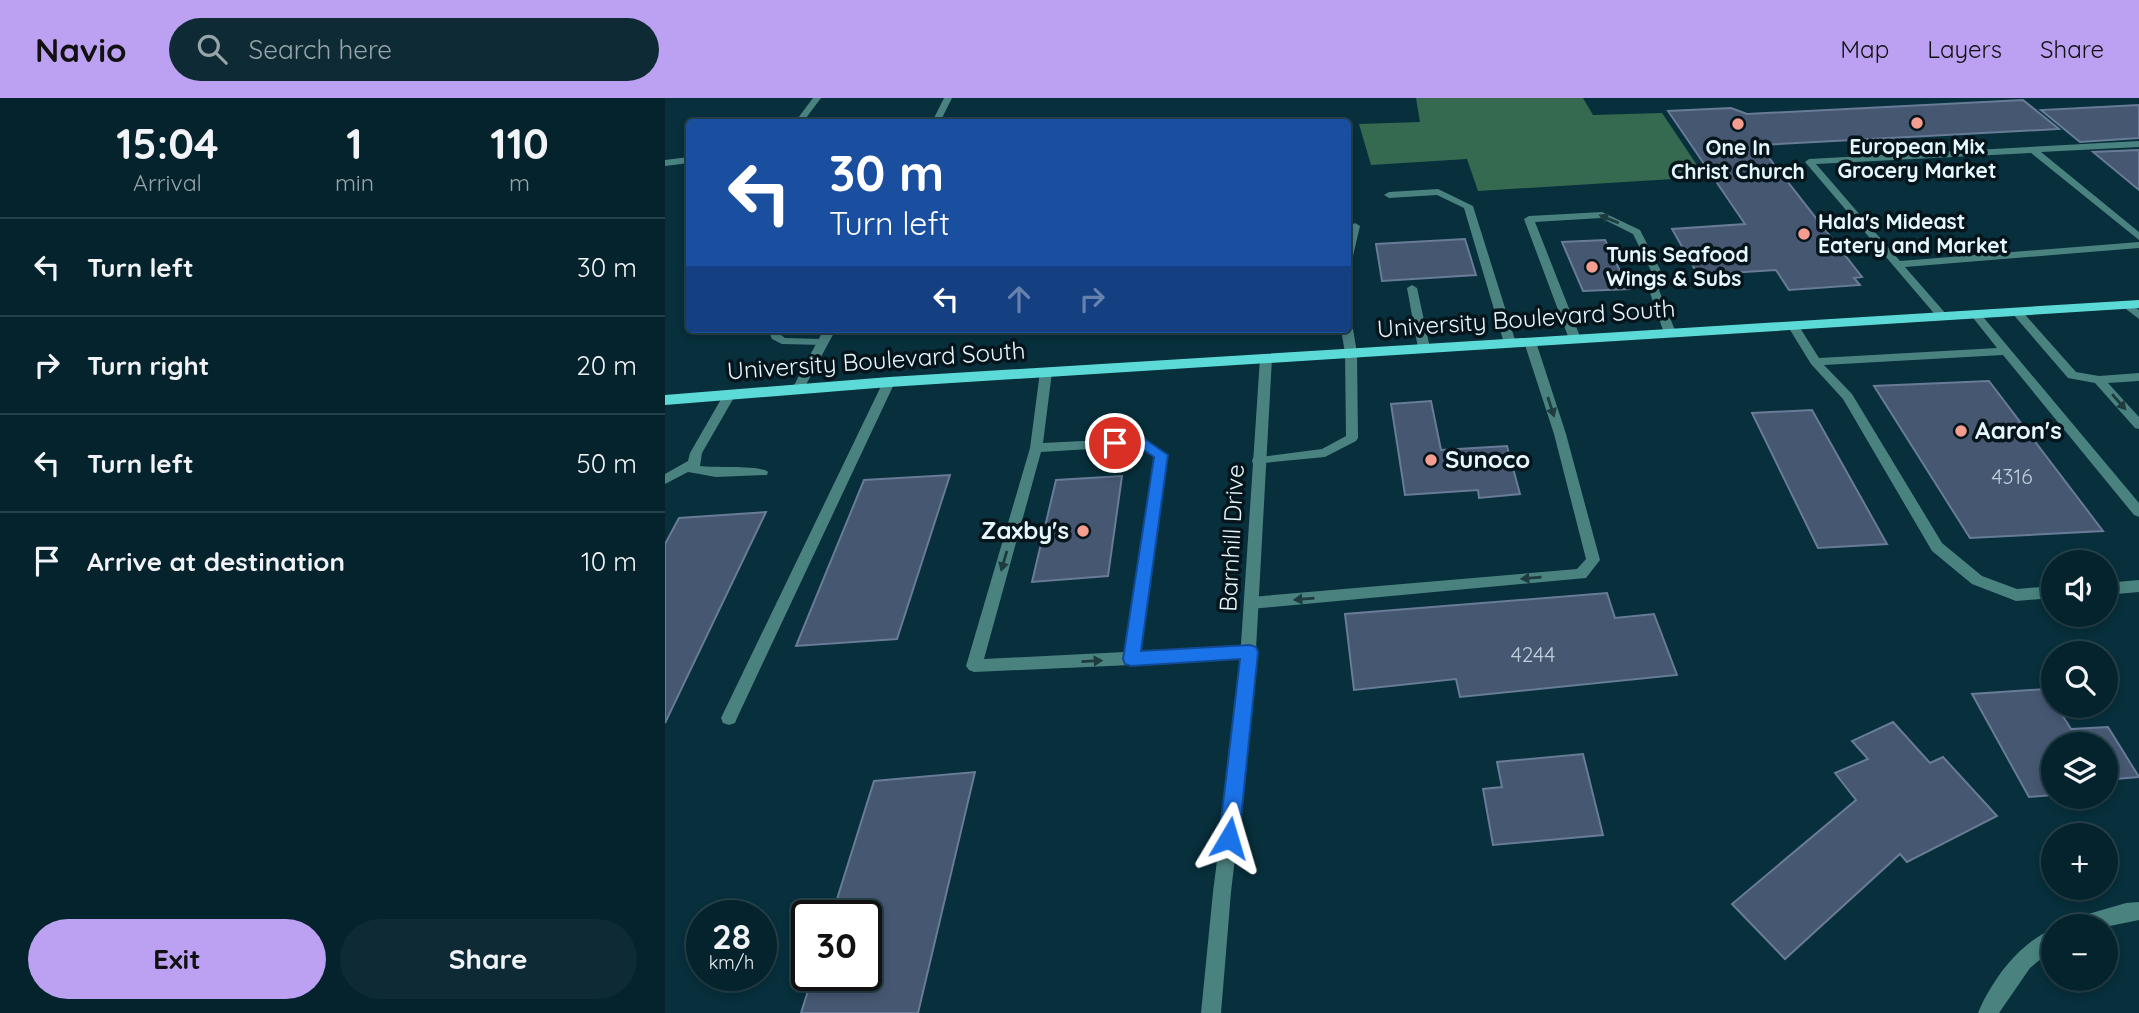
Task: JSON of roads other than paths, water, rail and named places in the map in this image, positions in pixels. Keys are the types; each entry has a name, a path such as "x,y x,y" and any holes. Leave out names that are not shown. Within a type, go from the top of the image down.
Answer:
{"main road":[{"name":"University Boulevard South","path":"665,400 889,382 2133,304"}],"street":[{"path":"801,119 817,98"},
{"path":"938,119 948,98"},
{"path":"1941,316 1809,162 2139,144"},
{"path":"2032,149 2139,237"},
{"path":"665,163 686,160"},
{"path":"1389,195 1438,192 1468,206 1510,343"},
{"path":"1574,339 1529,219 1602,215 1637,232 1661,281 1654,290 1671,333"},
{"path":"1351,243 1355,226"},
{"path":"1898,264 2139,246"},
{"path":"1412,288 1424,348"},
{"path":"2133,304 2139,316"},
{"path":"2016,311 2072,375 2099,380 2139,377"},
{"path":"1975,314 2139,512"},
{"path":"1793,325 1815,362 1847,397 1937,547 1977,580 2016,594 2041,593"},
{"path":"775,333 782,341 823,342"},
{"path":"798,388 828,333"},
{"path":"1258,461 1325,453 1352,438 1351,353 1348,333"},
{"path":"1251,603 1581,574 1593,560 1560,434 1530,342"},
{"path":"1815,362 2006,351"},
{"name":"Barnhill Drive","path":"1211,1013 1250,652 1258,461 1266,358"},
{"path":"1046,372 1036,448 974,667 1250,652"},
{"path":"2099,380 2139,425"},
{"path":"729,718 889,382"},
{"path":"665,480 692,464 703,439 730,394"},
{"path":"1036,448 1142,442 1161,455 1131,659"},
{"path":"692,464 698,472 762,472"},
{"path":"2118,588 2139,586"},
{"path":"2118,914 2139,911"},
{"path":"1988,1013 2013,973 2041,944"}],"place":[{"name":"European Mix Grocery Market","path":"1917,123"},
{"name":"One In Christ Church","path":"1738,124"},
{"name":"Hala's Mideast Eatery and Market","path":"1804,234"},
{"name":"Tunis Seafood Wings & Subs","path":"1592,267"},
{"name":"Aaron's","path":"1961,431"},
{"name":"Sunoco","path":"1431,460"},
{"name":"Zaxby's","path":"1083,531"}]}
